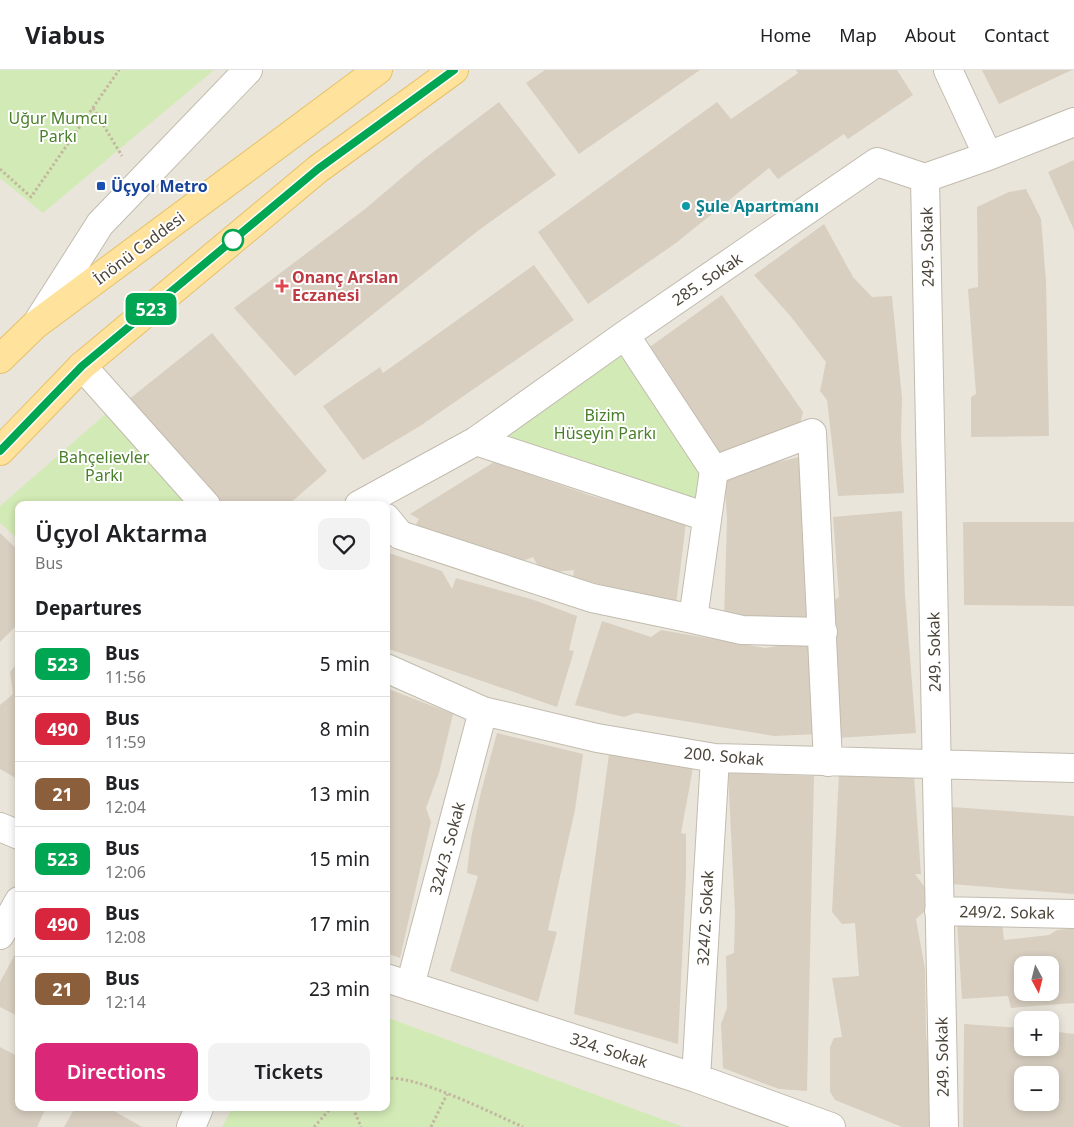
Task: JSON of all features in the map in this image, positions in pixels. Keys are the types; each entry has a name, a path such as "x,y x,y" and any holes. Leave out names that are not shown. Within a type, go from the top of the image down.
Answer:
{"main road":[{"path":"0,451 82,366 318,169 454,70"},
{"name":"İnönü Caddesi","path":"0,359 35,325 374,72"}],"street":[{"path":"35,325 100,224 248,70"},
{"path":"948,70 988,156"},
{"path":"925,178 988,156 1074,122"},
{"name":"285. Sokak","path":"381,501 476,441 625,335 877,162 925,178"},
{"name":"249. Sokak","path":"925,178 944,1127"},
{"path":"625,335 714,470 693,619"},
{"path":"82,366 202,501"},
{"path":"714,470 812,433 828,762"},
{"path":"476,441 707,517"},
{"path":"390,525 400,535 592,598 742,630 823,632"},
{"name":"200. Sokak","path":"390,670 483,710 597,738 714,758 936,766 1074,768"},
{"name":"324/3. Sokak","path":"398,982 483,710"},
{"name":"324/2. Sokak","path":"696,1078 714,758"},
{"path":"0,827 15,833"},
{"path":"0,935 15,908"},
{"name":"249/2. Sokak","path":"939,911 1074,914"},
{"name":"324. Sokak","path":"398,982 696,1078 831,1127"},
{"path":"191,1127 199,1111"}],"path":[{"path":"0,169 31,197 119,70"},
{"path":"92,108 124,158 130,152"},
{"path":"390,1078 396,1076 447,1094 523,1127"},
{"path":"431,1127 447,1094"},
{"path":"314,1127 328,1111"},
{"path":"354,1111 361,1127"}],"shaded area":[{"path":"0,70 1074,70 1074,1127 0,1127"}],"green space":[{"name":"Uğur Mumcu Parkı","path":"0,70 214,70 43,213 0,178"},
{"name":"Bizim Hüseyin Parkı","path":"617,351 703,473 702,509 500,443"},
{"name":"Bahçelievler Parkı","path":"108,412 185,501 15,501 15,536 0,523 0,506"},
{"path":"390,1018 683,1127 222,1127 230,1111 390,1111"}],"building":[{"path":"545,70 700,70 579,154 526,83"},
{"path":"796,70 897,70 913,95 848,139 844,134 778,179 769,168 676,243 588,304 538,232 717,102 731,119 798,73"},
{"path":"982,70 1072,70 999,104"},
{"path":"499,102 556,175 479,230 295,376 234,308 365,209 424,159"},
{"path":"1074,160 1074,230 1048,172"},
{"path":"1026,189 1041,219 1046,281 1049,436 971,437 971,397 976,394 968,289 978,287 977,207 1009,192"},
{"path":"824,224 853,277 872,297 892,296 902,398 901,437 904,493 838,496 827,400 820,391 826,362 792,318 754,275"},
{"path":"534,265 574,320 420,426 363,460 323,406 380,367 383,373"},
{"path":"722,295 803,412 799,428 718,459 647,349"},
{"path":"212,333 327,471 293,501 220,501 175,449 128,400"},
{"path":"803,456 808,623 724,621 727,518 724,475"},
{"path":"494,462 592,496 686,522 676,605 573,577 574,570 555,572 538,566 533,557 520,562 414,528 419,519 410,514"},
{"path":"902,511 905,595 916,733 837,738 832,602 839,597 833,517"},
{"path":"963,522 1074,522 1074,606 964,605"},
{"path":"0,533 15,547 15,627 0,642"},
{"path":"390,553 442,571 452,589 456,578 534,600 577,616 569,650 574,651 557,707 390,649"},
{"path":"602,621 651,637 661,630 765,648 815,640 819,734 774,736 636,713 624,717 575,705"},
{"path":"15,666 15,778 0,769 0,705 13,694 10,672"},
{"path":"390,690 453,714 439,773 426,808 431,822 400,958 390,954"},
{"path":"497,733 583,754 575,810 548,930 557,932 538,1002 450,971 478,876 467,873 471,838"},
{"path":"609,754 693,768 681,833 686,834 686,877 678,1044 574,1014"},
{"path":"728,773 814,776 807,1091 779,1089 723,1068 721,1024 727,1008 726,956 734,953 735,913"},
{"path":"839,773 914,776 921,874 915,874 926,889 926,910 916,919 925,969 926,1035 936,1127 902,1127 835,1100 830,1092 830,1047 834,1038 842,1037 832,978 859,976 855,923 842,924 832,912"},
{"path":"952,807 1074,816 1074,894 951,884"},
{"path":"1002,921 1004,940 1049,935 1057,930 1074,928 1074,1003 1011,1008 1008,996 962,999 957,923"},
{"path":"15,954 15,1015 0,1007 0,982"},
{"path":"964,1024 1014,1027 1014,1056 1059,1056 1059,1032 1074,1034 1074,1127 963,1127"},
{"path":"0,1047 15,1055 15,1111 45,1111 37,1127 0,1127"},
{"path":"73,1111 114,1111 142,1127 64,1127"}],"bus line":[{"name":"523","path":"0,451 82,366 318,169 454,70"}],"place":[{"name":"Üçyol Metro","path":"101,186"},
{"name":"Şule Apartmanı","path":"686,206"},
{"name":"Onanç Arslan Eczanesi","path":"282,286"}]}
